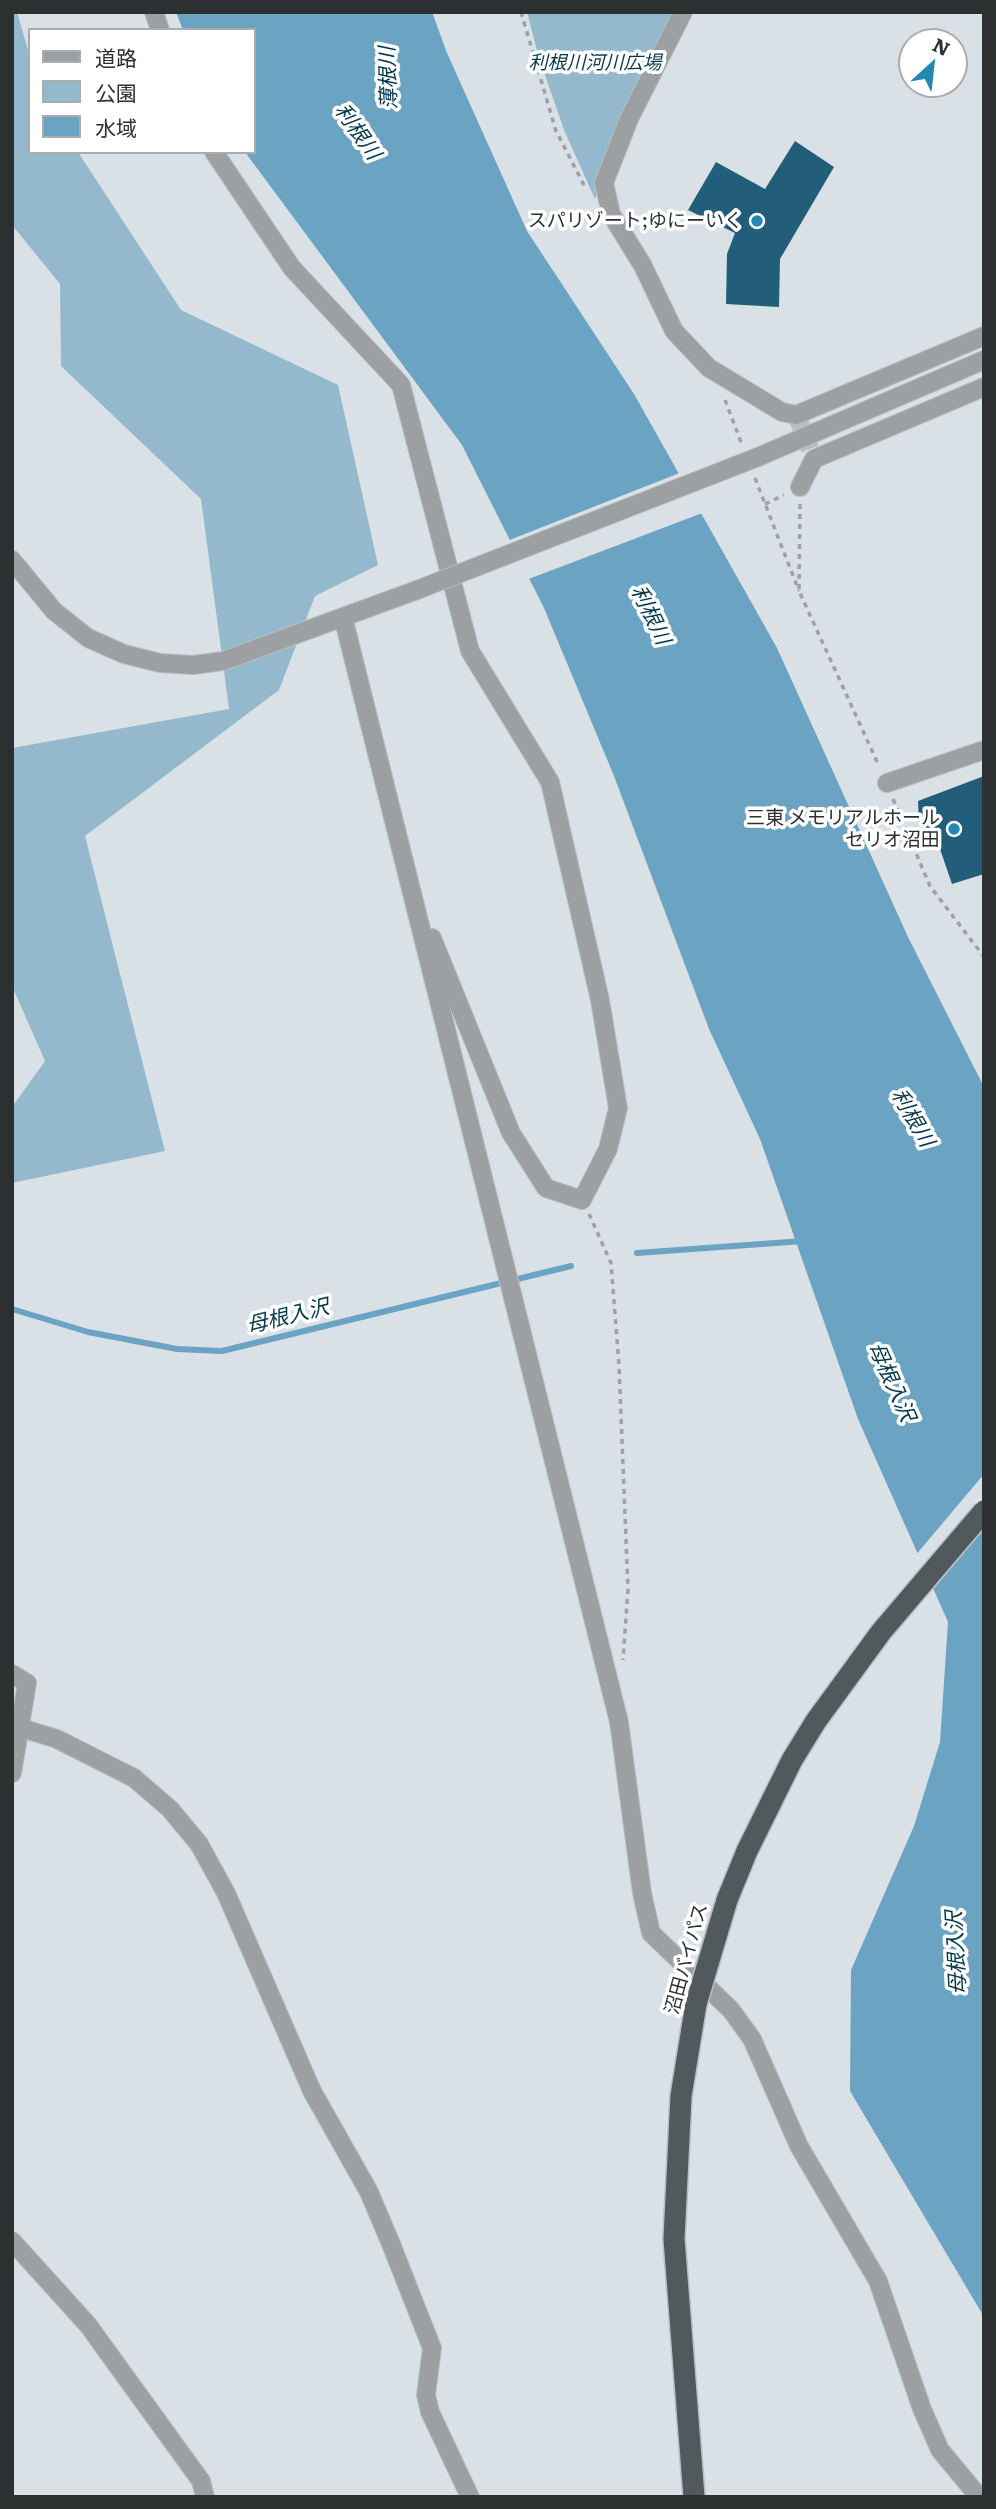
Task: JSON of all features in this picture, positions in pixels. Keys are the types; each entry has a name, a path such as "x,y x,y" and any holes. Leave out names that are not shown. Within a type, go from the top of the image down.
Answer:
{"highway":[{"name":"沼田バイパス","path":"694,2497 674,2239 681,2096 696,2004 712,1942 747,1851 792,1760 816,1721 881,1632 984,1511"}],"street":[{"path":"684,12 629,119 604,183 611,214 643,266 674,331 709,368 782,412 796,416 984,336"},
{"path":"215,154 292,268 401,385 470,651 550,782 600,1000 618,1108 608,1149 582,1200 546,1188 511,1133 411,888"},
{"path":"12,560 54,611 89,638 124,654 160,663 193,665 223,661 417,590 758,457 984,360"},
{"path":"800,487 812,454 984,387"},
{"path":"343,617 619,1722 642,1893 651,1933 731,2010 752,2039 799,2146 878,2281 922,2409 940,2450 979,2497"},
{"path":"887,783 984,750"},
{"path":"12,1674 27,1683 12,1773"},
{"path":"18,1727 57,1739 134,1778 170,1809 199,1844 226,1893 312,2091 369,2192 391,2244 432,2348 426,2395 430,2412 470,2497"},
{"path":"12,2241 88,2325 201,2481 205,2497"}],"path":[{"path":"800,487 799,591 887,783 930,886 984,957"},
{"path":"582,1200 611,1263 619,1365 628,1589 623,1669"}],"green space":[{"path":"12,12 17,12 28,50 28,154 79,154 181,310 338,385 378,565 315,596 279,690 85,836 165,1151 12,1183 12,1107 45,1061 12,986 12,748 229,709 201,499 61,366 60,284 12,225"},
{"name":"利根川河川広場","path":"527,12 678,12 625,115 595,199 564,130 538,55"}],"water":[{"path":"176,12 432,12 447,53 527,231 634,394 777,648 908,937 984,1087 984,2317 850,2091 851,1970 914,1826 940,1742 948,1622 858,1419 760,1139 709,1029 614,776 544,608 462,445 246,154 256,154 256,28 182,28"}],"pier":[{"path":"682,472 705,512 526,580 507,541"},
{"path":"984,1474 984,1529 931,1592 915,1556"}],"building":[{"name":"スパリゾート;ゆにーいく","path":"795,141 834,167 780,259 779,307 726,304 727,254 735,233 688,210 716,162 765,189"},
{"name":"三東 メモリアルホール セリオ沼田","path":"984,776 984,874 952,884 940,849 919,824 918,801"}],"waterway":[{"name":"母根入沢","path":"637,1253 803,1241"},
{"name":"母根入沢","path":"12,1309 88,1332 177,1349 222,1351 571,1266"}],"tunnel":[{"path":"797,417 810,449"}],"place":[{"name":"スパリゾート;ゆにーいく","path":"757,221"},
{"name":"三東 メモリアルホール セリオ沼田","path":"954,829"}],"water label":[{"name":"薄根川","path":"389,78"},
{"name":"利根川","path":"357,132"},
{"name":"利根川","path":"650,615"},
{"name":"利根川","path":"912,1118"}]}
